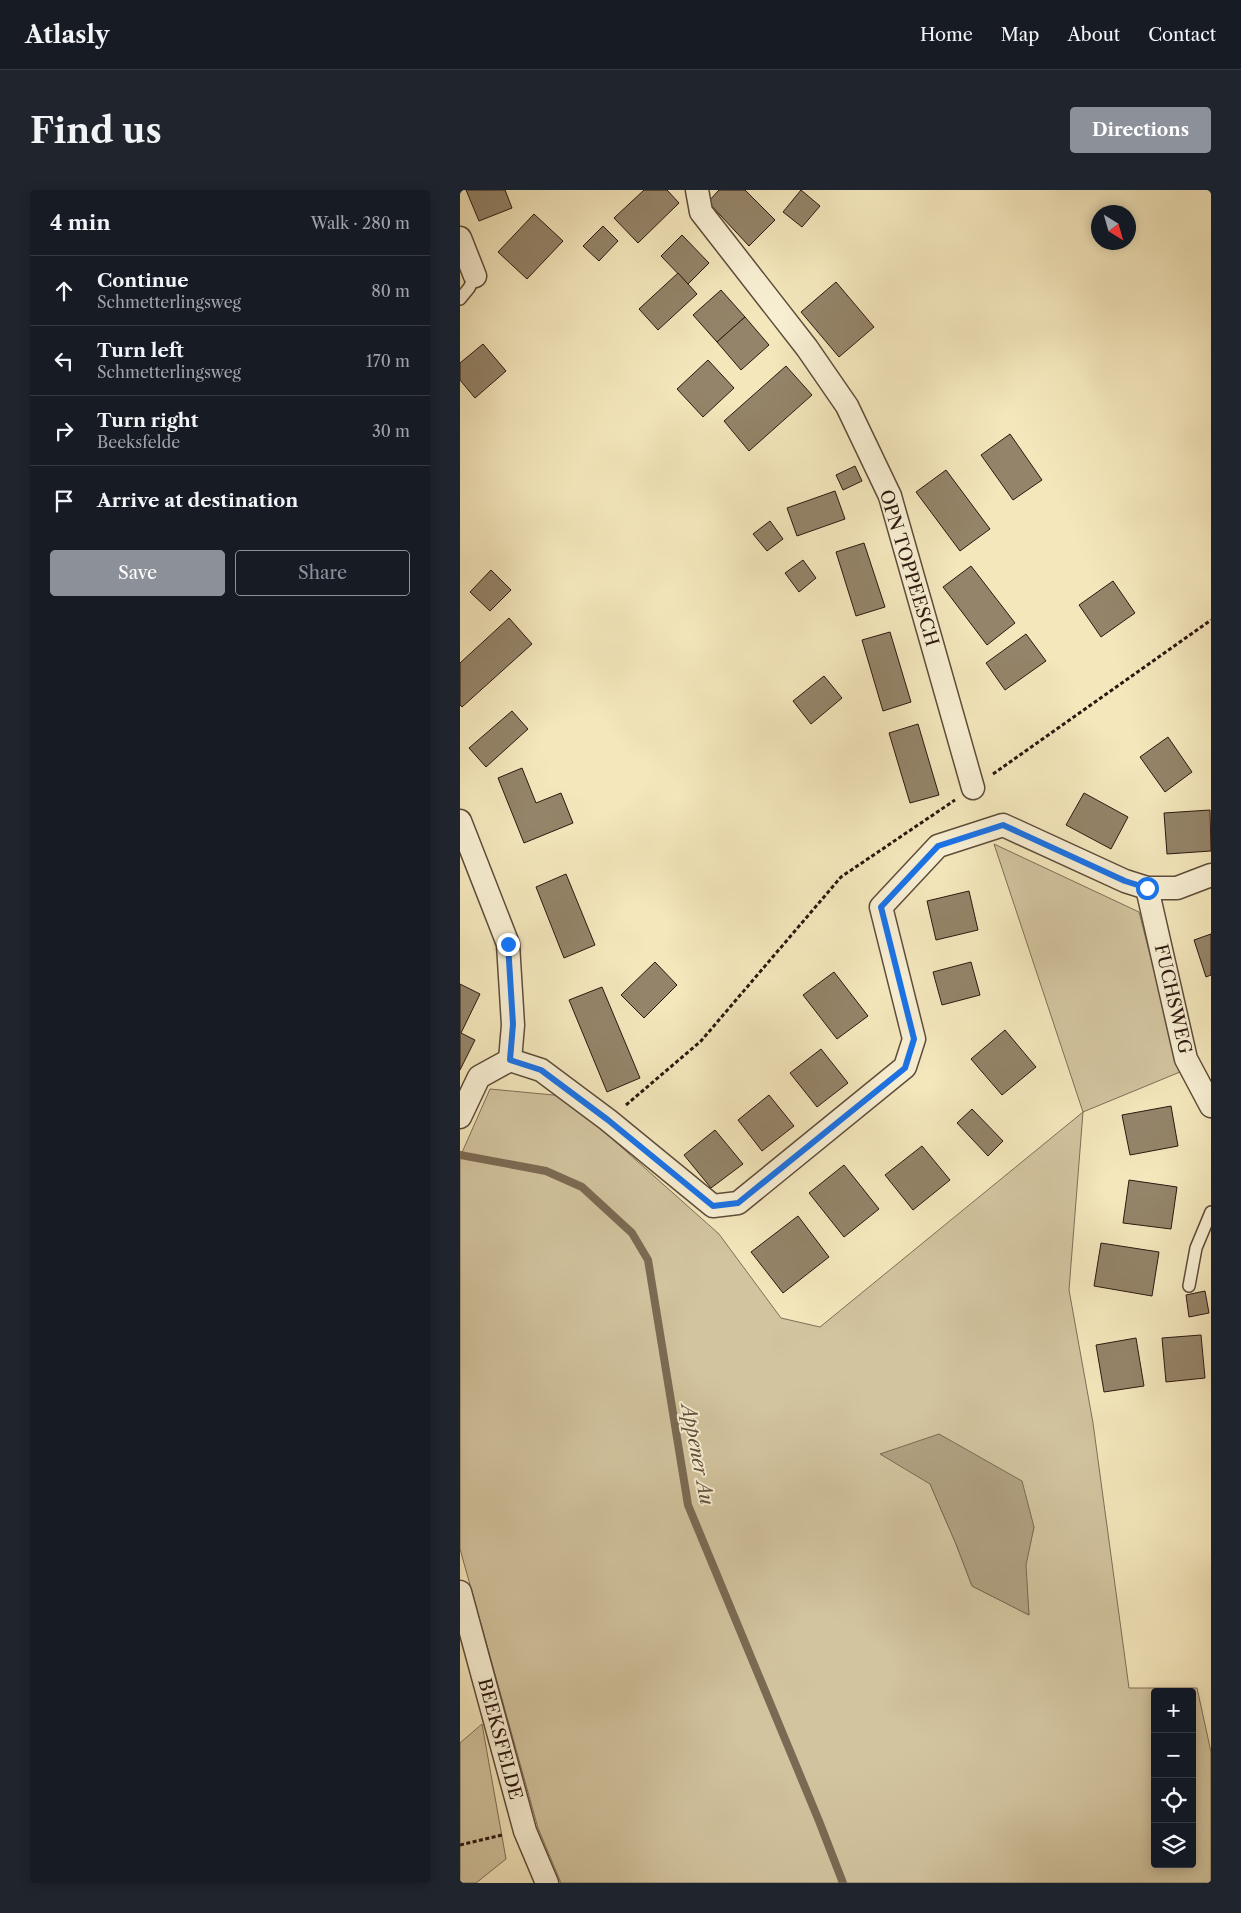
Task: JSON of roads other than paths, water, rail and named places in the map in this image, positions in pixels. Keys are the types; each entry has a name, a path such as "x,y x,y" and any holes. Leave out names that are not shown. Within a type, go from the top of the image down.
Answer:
{"street":[{"name":"OPN TOPPEESCH","path":"698,190 701,212 807,348 847,406 890,496 973,788"},
{"path":"460,238 475,276"},
{"path":"460,821 508,944 513,1024 510,1060"},
{"path":"460,1117 479,1078 510,1060 541,1070 608,1120 713,1206 738,1203 905,1068 914,1039 881,907 938,846 1003,825 1125,881 1147,888 1177,888 1211,875"},
{"name":"FUCHSWEG","path":"1147,888 1186,1059 1211,1106"},
{"name":"BEEKSFELDE","path":"460,1592 525,1831 547,1883"}],"lane":[{"path":"460,299 469,288 475,276"},
{"path":"1189,1286 1196,1248 1211,1212"}],"waterway":[{"name":"Appener Au","path":"460,1155 546,1171 582,1187 632,1233 648,1260 688,1505 843,1883"}]}
